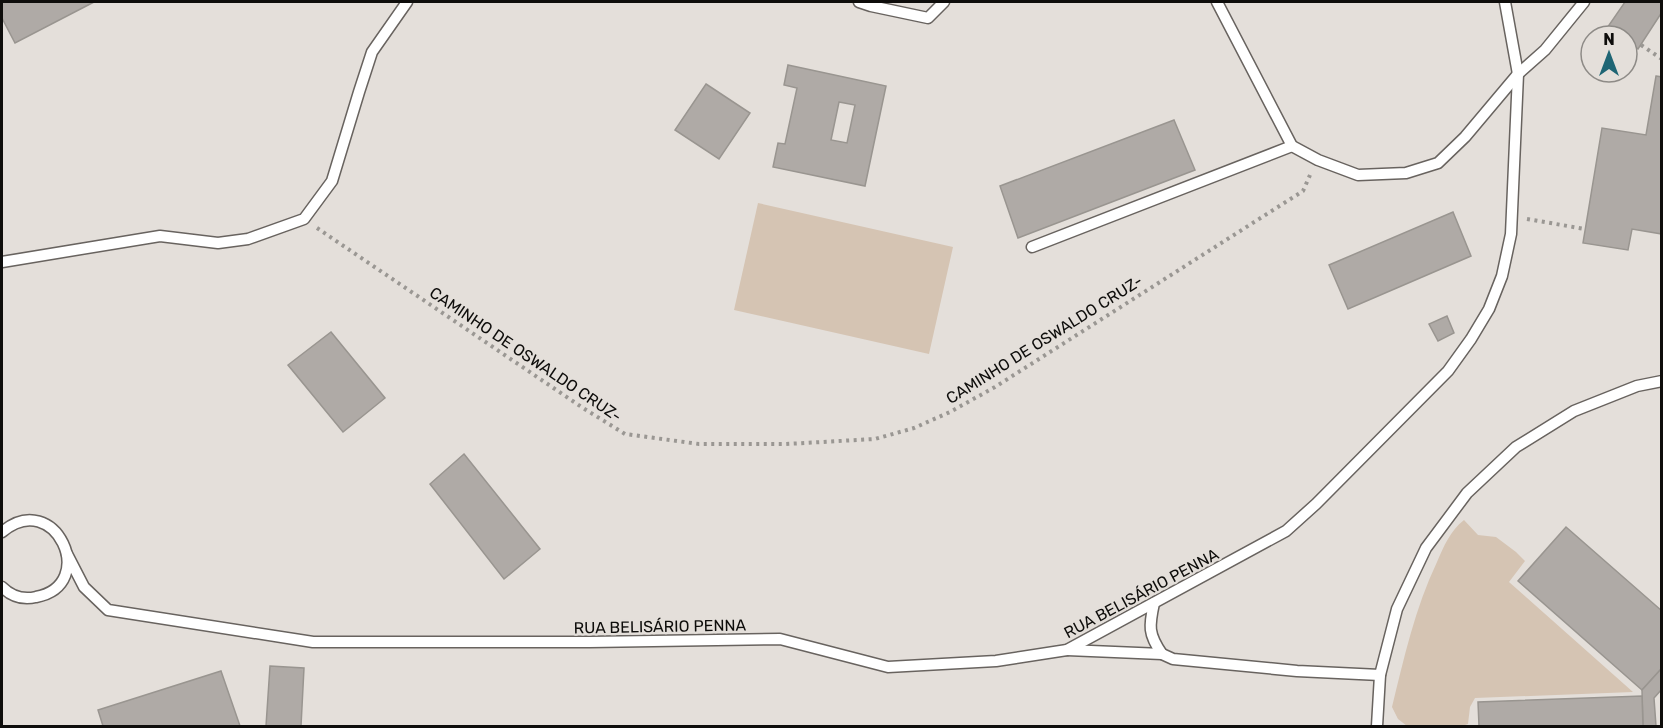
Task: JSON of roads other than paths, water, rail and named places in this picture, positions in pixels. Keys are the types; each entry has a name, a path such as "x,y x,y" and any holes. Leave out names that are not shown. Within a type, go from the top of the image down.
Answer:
{"lane":[{"path":"2,262 160,236 218,243 248,239 304,219 332,182 372,52 407,2"},
{"path":"859,2 928,18 944,2"},
{"path":"1217,2 1292,146 1318,160 1358,175 1406,173 1438,163 1465,137 1518,74 1545,50 1584,2"},
{"name":"RUA BELISÁRIO PENNA","path":"2,523 32,521 45,524 55,531 63,541 84,587 108,610 314,642 780,639 888,667 996,661 1067,650 1286,531 1316,504 1448,371 1471,339 1489,309 1502,276 1511,234 1518,74 1505,2"},
{"path":"1032,247 1292,146"},
{"path":"1377,726 1380,675 1397,609 1426,548 1467,493 1516,447 1574,411 1637,386 1662,381"},
{"path":"2,532 19,522"},
{"path":"2,586 17,597 43,596 63,579 68,554"},
{"path":"1154,603 1149,625 1154,642 1162,654"},
{"path":"1067,650 1162,654 1173,659 1297,671 1380,675"}]}
